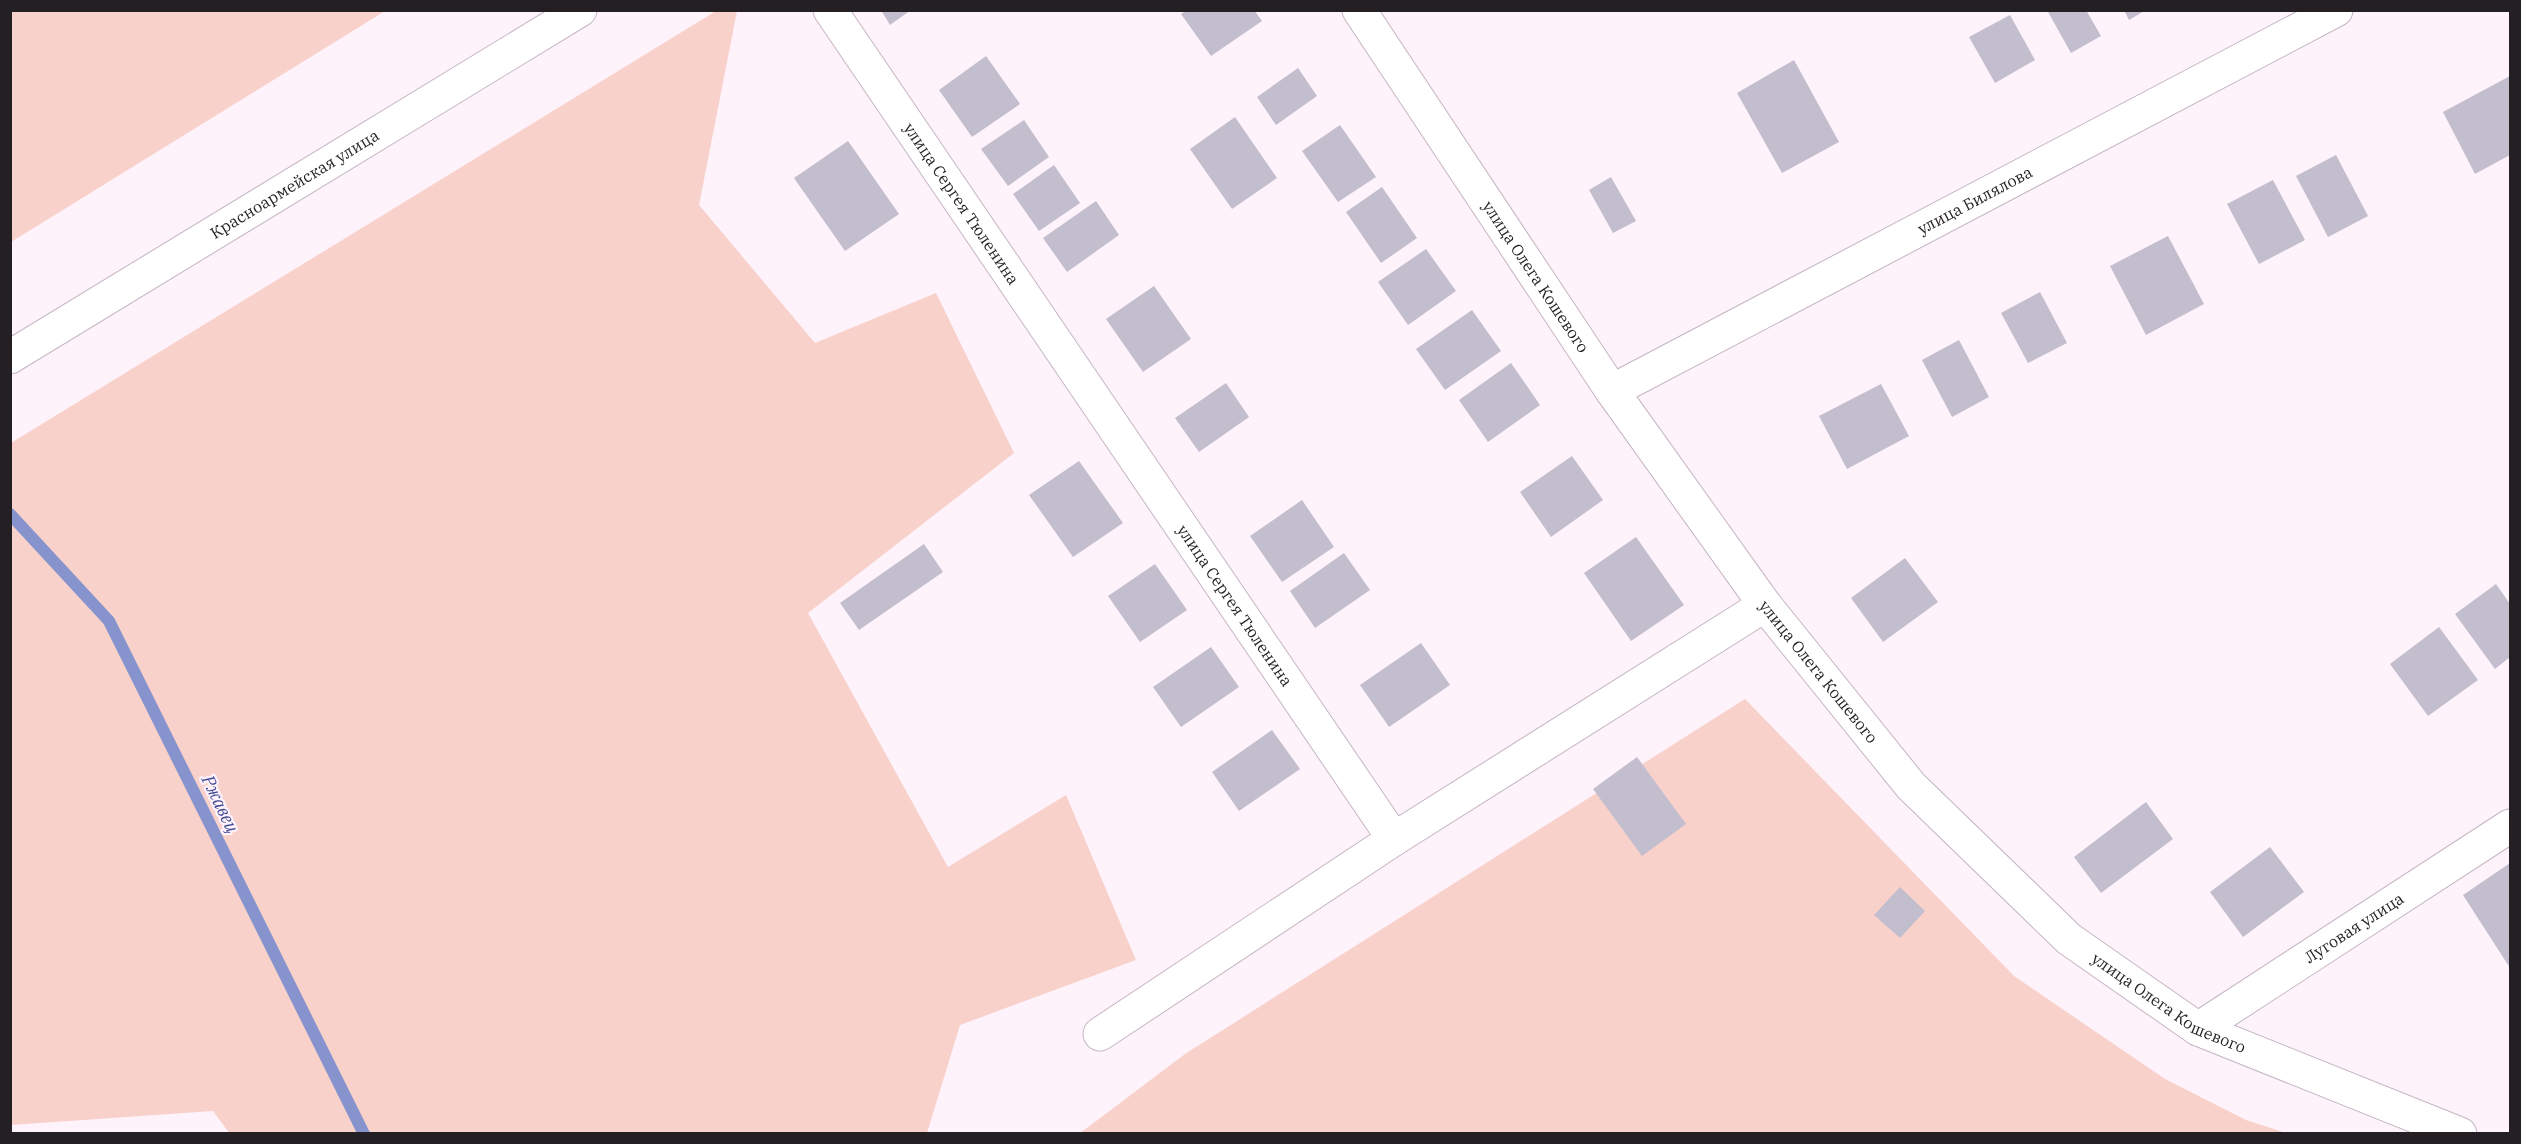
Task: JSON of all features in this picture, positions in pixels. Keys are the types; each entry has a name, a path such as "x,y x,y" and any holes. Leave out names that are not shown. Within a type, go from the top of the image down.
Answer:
{"street":[{"name":"Красноармейская улица","path":"10,357 580,10"},
{"name":"улица Сергея Тюленина","path":"830,10 1394,839"},
{"name":"улица Олега Кошевого","path":"1359,10 1612,391 1765,605 1911,786 2069,939 2198,1029 2460,1134"},
{"name":"улица Билялова","path":"1612,391 2336,10"},
{"path":"1100,1035 1394,839 1765,605"},
{"name":"Луговая улица","path":"2198,1029 2511,826"}],"shaded area":[{"path":"11,10 385,10 385,11 11,242"},
{"path":"716,11 737,11 699,205 815,343 936,293 1014,453 808,613 948,867 1066,795 1136,960 960,1025 927,1133 230,1134 213,1111 11,1125 11,443"},
{"path":"1745,699 2014,976 2165,1079 2246,1120 2286,1133 1079,1134 1185,1054"}],"building":[{"path":"881,10 911,10 890,25"},
{"path":"1187,10 1254,10 1262,21 1211,56 1181,14"},
{"path":"2047,10 2086,10 2101,36 2071,53"},
{"path":"2124,10 2146,10 2129,20"},
{"path":"2010,15 2035,60 1995,83 1969,37"},
{"path":"986,56 1020,104 972,137 939,90"},
{"path":"1794,60 1839,142 1782,173 1737,93"},
{"path":"1298,68 1317,96 1276,125 1257,97"},
{"path":"2510,76 2510,155 2475,174 2443,112"},
{"path":"1235,117 1277,178 1232,209 1190,149"},
{"path":"1024,120 1049,157 1008,186 981,149"},
{"path":"1340,125 1376,177 1338,202 1302,151"},
{"path":"848,141 899,214 845,251 794,178"},
{"path":"2336,155 2368,216 2328,237 2296,176"},
{"path":"1054,165 1080,203 1039,231 1013,194"},
{"path":"1611,177 1636,221 1613,233 1589,190"},
{"path":"2273,180 2305,240 2259,264 2227,204"},
{"path":"1382,187 1417,238 1381,263 1346,212"},
{"path":"1096,201 1119,235 1067,272 1043,238"},
{"path":"2168,236 2204,304 2146,335 2110,266"},
{"path":"1426,249 1456,291 1408,325 1378,282"},
{"path":"1154,286 1191,339 1143,372 1106,319"},
{"path":"2040,292 2067,343 2028,363 2001,313"},
{"path":"1472,310 1501,351 1445,390 1416,349"},
{"path":"1959,340 1989,397 1952,417 1922,360"},
{"path":"1511,363 1540,405 1488,442 1459,400"},
{"path":"1226,383 1249,417 1199,452 1175,418"},
{"path":"1881,384 1909,436 1847,469 1819,416"},
{"path":"1572,456 1603,500 1551,537 1520,492"},
{"path":"1079,461 1123,523 1073,557 1029,495"},
{"path":"1302,500 1334,547 1282,582 1250,536"},
{"path":"1636,537 1684,605 1631,641 1584,573"},
{"path":"924,544 943,572 859,630 840,603"},
{"path":"1344,553 1370,590 1315,628 1290,591"},
{"path":"1905,558 1938,602 1883,642 1851,598"},
{"path":"1155,564 1187,610 1140,642 1108,596"},
{"path":"2496,584 2510,604 2510,657 2495,669 2455,614"},
{"path":"2439,627 2478,680 2428,716 2390,664"},
{"path":"1421,643 1450,685 1389,727 1360,685"},
{"path":"1211,647 1239,687 1181,727 1153,687"},
{"path":"1272,730 1300,769 1239,811 1212,772"},
{"path":"1637,757 1686,824 1642,856 1593,789"},
{"path":"2146,802 2173,839 2101,893 2074,857"},
{"path":"2270,847 2304,892 2243,937 2210,892"},
{"path":"2510,863 2510,968 2463,895"},
{"path":"1900,887 1925,911 1900,938 1874,915"}],"waterway":[{"name":"Ржавец","path":"10,514 109,621 364,1134"}]}
